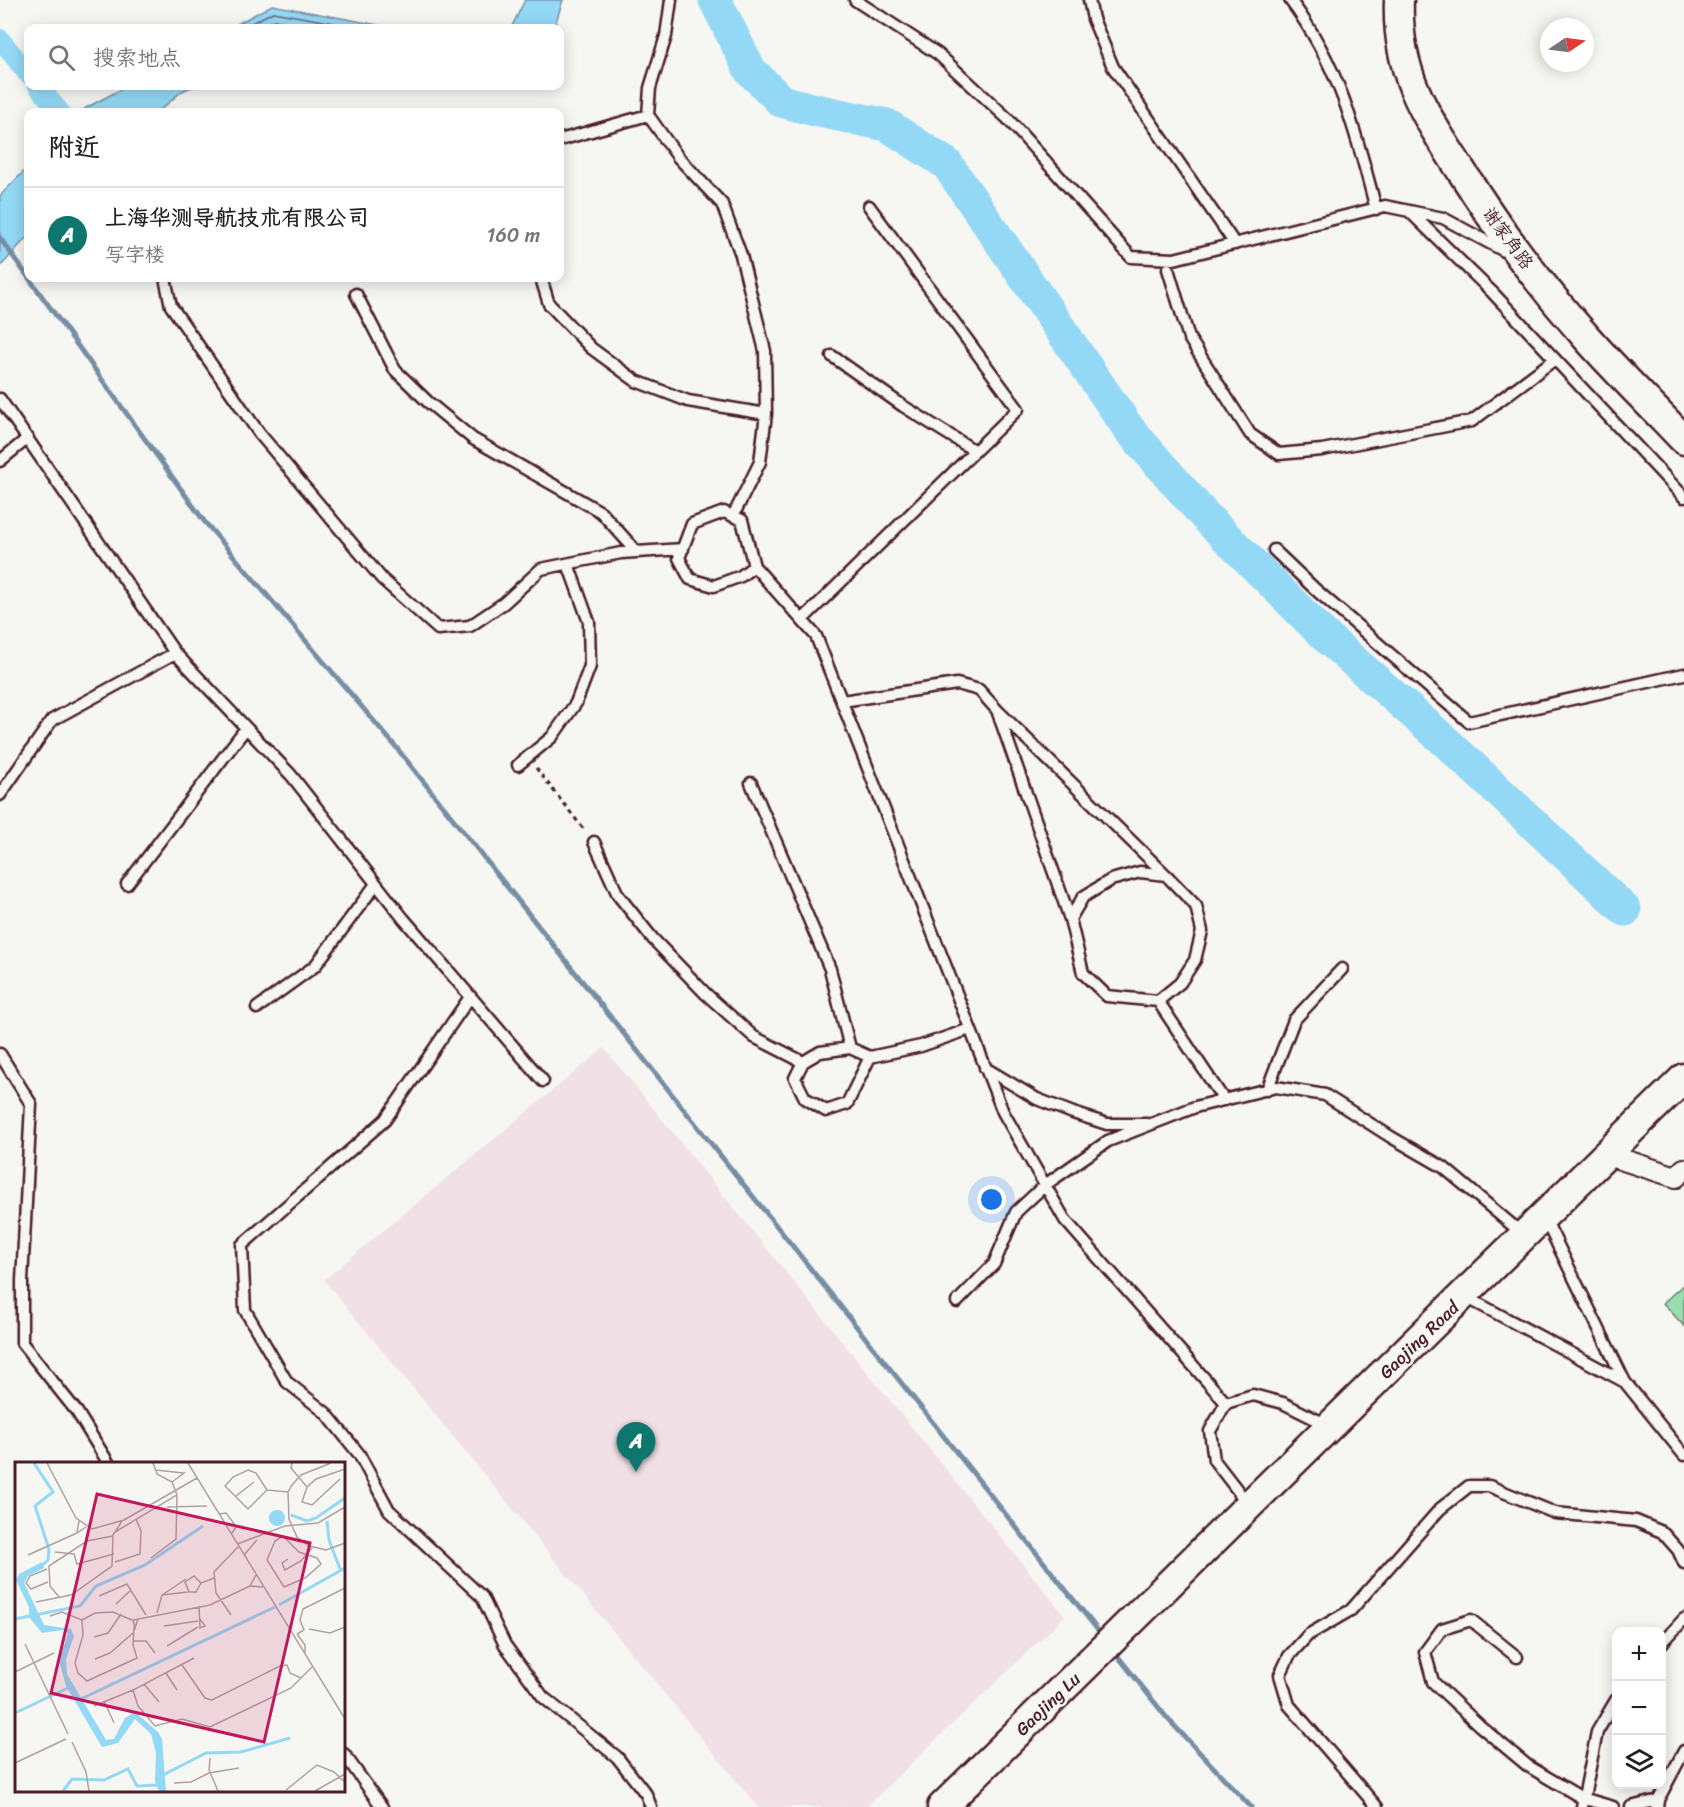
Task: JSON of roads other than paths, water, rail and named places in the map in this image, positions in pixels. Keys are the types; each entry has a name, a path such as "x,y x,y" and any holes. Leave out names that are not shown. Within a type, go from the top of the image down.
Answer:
{"main road":[{"name":"谢家角路","path":"1399,0 1398,24 1402,47 1418,99 1425,115 1480,200 1524,262 1587,338 1684,440"},
{"name":"Gaojing Road","path":"1153,1602 1684,1077"},
{"name":"Gaojing Lu","path":"946,1805 1153,1602"}],"street":[{"path":"1605,1154 1676,1177 1684,1169"}],"lane":[{"path":"671,0 666,36 650,88 648,115 678,158 722,204 741,255 765,351 766,414 760,462 733,516"},
{"path":"855,0 938,54 1007,118 1131,257 1174,259 1384,206 1443,218 1524,262"},
{"path":"1089,0 1093,19 1113,67 1235,244"},
{"path":"1290,0 1331,66 1354,126 1376,209"},
{"path":"564,139 648,115"},
{"path":"802,620 1018,409 869,206"},
{"path":"1410,211 1492,292 1684,497"},
{"path":"1168,269 1189,338 1250,434 1280,454 1322,450 1472,421 1555,359"},
{"path":"166,282 171,306 260,433 382,579 438,629 471,626 504,603 541,569 637,552 682,549"},
{"path":"542,282 549,304 591,348 636,381 688,401 766,414"},
{"path":"356,294 395,370 428,402 473,439 601,512 637,552"},
{"path":"832,356 903,406 975,451"},
{"path":"0,399 176,652 291,775 376,884 543,1082"},
{"path":"0,461 28,438"},
{"path":"754,566 741,576 714,586 690,579 679,558 692,524 724,512 742,520 754,566 816,636 1003,1112 1065,1220 1226,1403"},
{"path":"1274,550 1316,590 1469,722 1684,674"},
{"path":"518,765 552,737 576,703 590,666 589,622 568,564"},
{"path":"0,795 52,720 176,652"},
{"path":"842,701 957,684 979,690 1196,906 1202,931 1195,960 1180,983 1158,1001 1107,996 1083,974 1070,919 997,710"},
{"path":"128,884 246,728"},
{"path":"751,783 830,969 850,1048"},
{"path":"594,842 618,895 706,994 754,1037 804,1062"},
{"path":"1070,919 1083,897 1111,880 1140,872 1166,875"},
{"path":"257,1008 315,966 376,884"},
{"path":"1267,1090 1294,1020 1342,969"},
{"path":"471,997 385,1120 242,1245 245,1310 287,1382 326,1413 359,1454 389,1510 482,1597 505,1646 543,1697 617,1757 646,1794 651,1807"},
{"path":"1158,1001 1224,1100"},
{"path":"870,1057 847,1104 826,1111 805,1098 795,1078 804,1062 820,1052 850,1048 870,1057 921,1046 970,1029"},
{"path":"0,1054 31,1104 22,1281 22,1343 77,1412 108,1462"},
{"path":"985,1068 1036,1099 1073,1113 1107,1124 1153,1124"},
{"path":"957,1302 994,1264 1016,1212 1045,1185 1108,1141 1195,1107 1276,1087 1325,1095 1534,1225 1625,1382 1684,1455"},
{"path":"1464,1296 1625,1382"},
{"path":"1249,1506 1214,1460 1210,1431 1226,1403 1253,1395 1283,1403 1330,1426"},
{"path":"1377,1807 1289,1705 1280,1675 1289,1656 1308,1635 1352,1610 1440,1509 1469,1486 1489,1486 1554,1512 1635,1521 1662,1532 1678,1550 1684,1563"},
{"path":"1666,1638 1684,1618"},
{"path":"1517,1658 1471,1620 1442,1629 1425,1652 1433,1682 1480,1726 1528,1766 1582,1802 1613,1807"},
{"path":"1582,1802 1597,1732 1612,1708"},
{"path":"1631,1807 1658,1804 1684,1751"},
{"path":"345,1755 382,1807"}],"water":[{"path":"525,0 563,0 555,24 513,24"},
{"path":"272,5 373,24 237,24"},
{"path":"120,90 184,90 163,108 86,108"},
{"path":"24,171 24,240 0,267 0,196"}],"waterway":[{"path":"715,0 750,70 781,101 887,125 947,164 1129,429 1204,515 1325,636 1445,741 1625,910"},
{"path":"0,39 24,69"},
{"path":"41,90 57,108"},
{"path":"0,238 24,271"},
{"path":"32,282 204,521 396,747 1104,1638"},
{"path":"1113,1650 1167,1718 1251,1807"}],"place":[{"name":"上海华测导航技术有限公司","path":"636,1472"}]}
